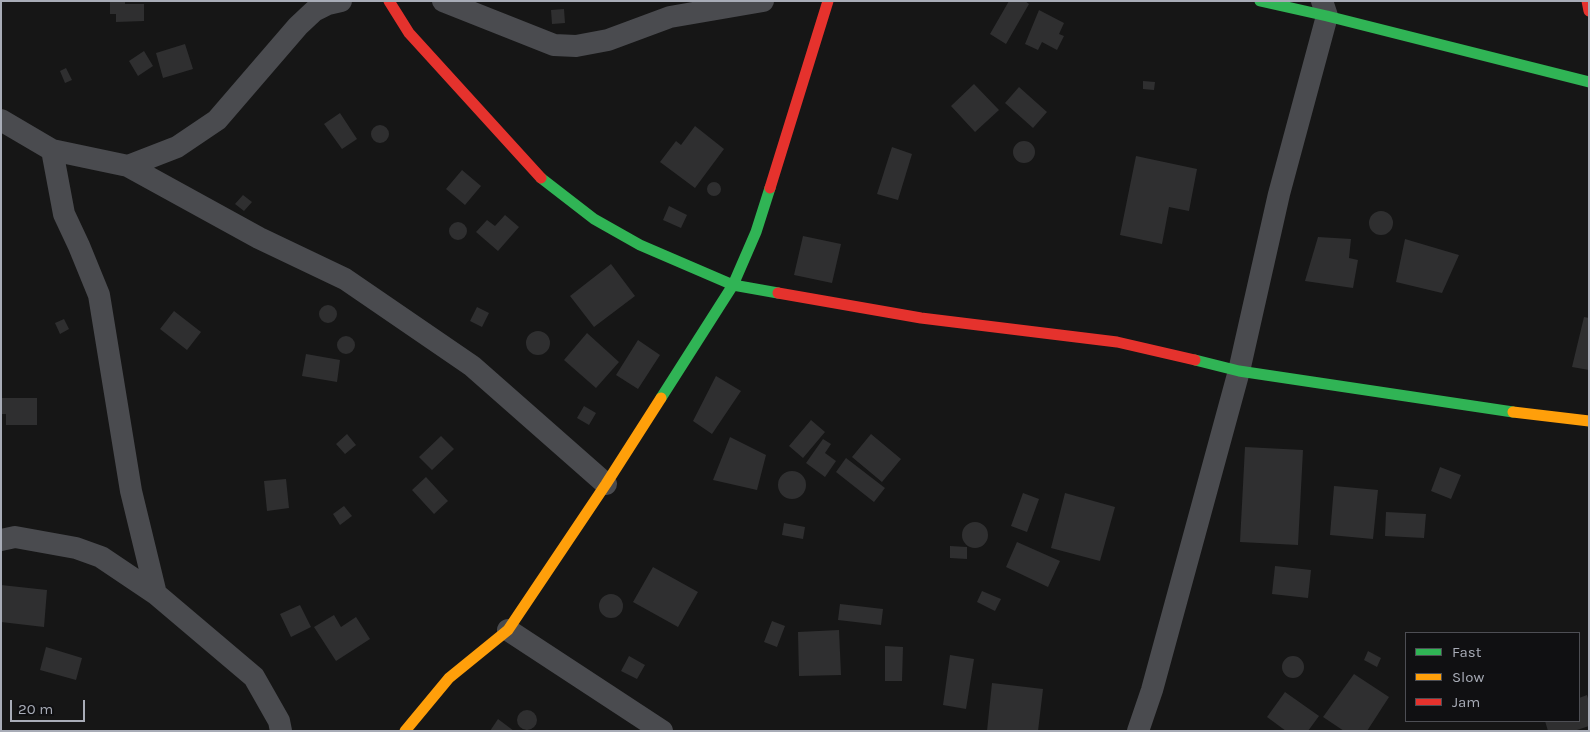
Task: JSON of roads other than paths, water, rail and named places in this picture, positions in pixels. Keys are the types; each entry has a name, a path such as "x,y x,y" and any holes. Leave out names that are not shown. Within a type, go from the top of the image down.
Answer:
{"street":[{"path":"128,166 177,147 217,120 298,26 314,11 328,4 341,1"},
{"path":"389,1 409,33 542,179 594,219 640,245 733,285 921,318 1117,342 1239,371 1563,419 1589,420"},
{"path":"443,1 554,45 576,46 608,40 670,17 763,1"},
{"path":"405,731 449,678 508,630 606,484 733,285 756,232 828,1"},
{"path":"1260,1 1325,9 1589,82"},
{"path":"1587,1 1589,11"},
{"path":"1138,731 1155,681 1239,371 1279,194 1325,9"},
{"path":"1,120 52,150 128,166 259,238 345,279 472,366 606,484"},
{"path":"52,150 64,214 99,295 131,491 156,594"},
{"path":"1,540 15,537 76,548 101,557 156,594 254,677 279,722 280,731"},
{"path":"508,630 662,731"}]}
